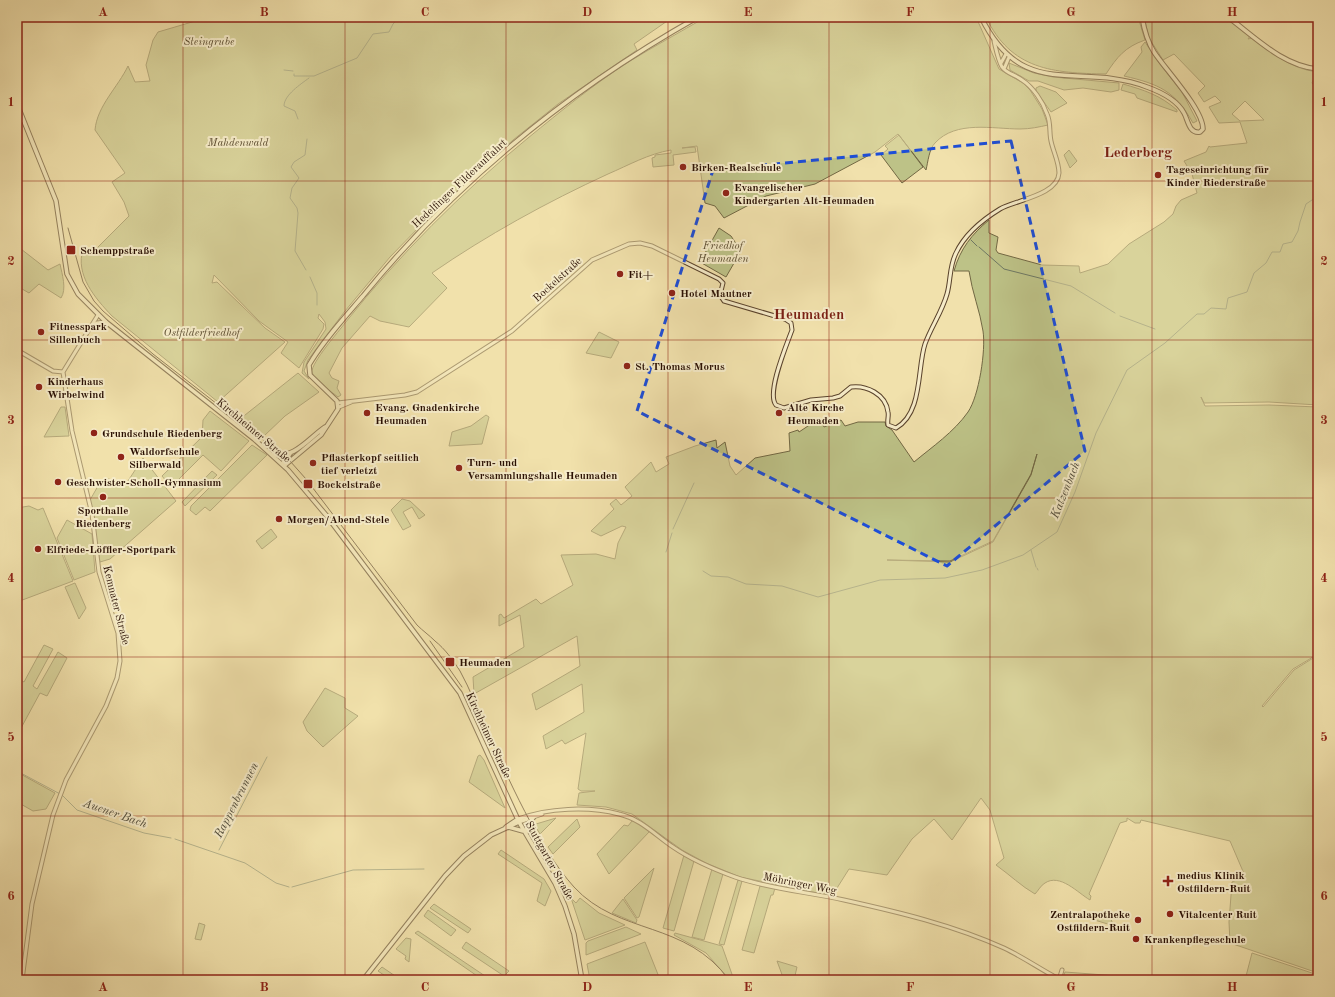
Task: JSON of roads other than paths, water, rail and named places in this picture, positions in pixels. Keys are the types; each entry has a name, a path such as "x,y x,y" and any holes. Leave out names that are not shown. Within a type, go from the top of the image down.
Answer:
{"main road":[{"name":"Hedelfinger Filderauffahrt","path":"339,405 311,377 308,371 309,365 357,303 406,246 458,194 534,127 578,93 629,58 698,17"},
{"path":"981,17 994,41 1008,56 1027,68 1045,74 1121,81 1146,86 1164,95 1176,104 1184,113 1194,132 1197,133 1202,130 1202,122 1185,92 1151,46 1142,17"},
{"path":"1228,17 1287,61 1299,67 1318,69"},
{"name":"Kirchheimer Straße","path":"17,104 56,201 68,274 78,294 106,322 272,454 326,515 460,693 519,821"},
{"path":"283,465 321,435 335,415 339,405"},
{"path":"272,454 280,456 290,453 326,426"},
{"path":"283,465 290,453"},
{"path":"505,827 516,828 526,834 527,825 533,818"},
{"path":"362,980 456,863 485,839 505,827 519,821"},
{"name":"Stuttgarter Straße","path":"519,821 555,883 565,906 572,927 582,980"}],"street":[{"path":"994,41 1004,68"},
{"path":"1001,63 1008,56"},
{"path":"1004,68 1008,56"},
{"name":"Bockelstraße","path":"339,405 353,401 405,395 426,387 516,328 587,263 601,254 629,244 640,243 652,246 716,278 723,283 720,297 729,303 785,319 791,323 792,330 778,365 773,399 776,405 784,408 790,407 811,400 840,396 851,387 866,388 878,394 886,405 888,425 893,428 899,426 914,401 920,382 924,346 947,295 951,264 964,240 976,227 1000,209 1047,190 1053,186 1058,178 1059,171 1051,140 1048,115 1043,105 1025,82 1004,68"},
{"path":"17,350 53,371 63,372 98,315"},
{"path":"90,329 97,323 106,322"},
{"name":"Kemnater Straße","path":"22,980 28,932 48,830 60,793 98,722 117,678 120,661 120,643 99,572 92,514 72,431 63,372"},
{"name":"Möhringer Weg","path":"519,821 542,814 566,810 585,809 627,816 640,822 683,853 729,875 758,884 858,903 956,929 1014,952 1059,980"},
{"name":"Möhringer Weg","path":"519,821 533,818 542,814"},
{"path":"1059,980 1062,970"}],"waterway":[{"path":"294,74 294,76 314,76 357,58 373,34 389,32 396,21 402,22 409,17"},
{"path":"284,70 293,71"},
{"path":"298,119 295,111 284,106 285,102 290,94 309,78"},
{"path":"306,270 295,251 298,213 297,208 290,198 292,188 299,178 291,167 294,162 305,155 307,139"},
{"name":"Katzenbach","path":"703,571 711,576 728,577 746,584 782,586 818,597 880,580 945,578 982,570 1023,555 1057,532 1075,492 1096,433 1127,370 1165,343 1197,314 1204,314 1211,308 1226,309 1228,298 1247,292 1254,273 1266,263 1272,252 1280,252 1283,244 1292,242 1298,231 1306,204 1318,196"},
{"path":"971,240 977,246"},
{"path":"979,247 1004,269 1071,286 1115,313"},
{"path":"310,277 317,293 317,305"},
{"path":"1120,316 1155,329"},
{"path":"673,529 694,483"},
{"path":"666,552 672,533"},
{"path":"1031,550 1036,567"},
{"name":"Rappenbrunnen","path":"219,850 267,757"},
{"name":"Auener Bach","path":"17,771 62,795 77,810 144,833 171,838"},
{"path":"175,839 245,863 276,883 289,887"},
{"path":"292,887 353,870 424,869"}],"tram line":[{"path":"68,228 83,282 94,301 103,311 153,354 290,461 306,479 417,625 452,659 467,685 504,769 536,832 561,871 574,887 592,903 611,914 673,937 693,947 712,961 729,980"},
{"path":"430,641 462,687"}],"place":[{"name":"Birken-Realschule","path":"683,167"},
{"name":"Tageseinrichtung für Kinder Riederstraße","path":"1158,175"},
{"name":"Evangelischer Kindergarten Alt-Heumaden","path":"726,193"},
{"name":"Schemppstraße","path":"71,250"},
{"name":"Fit+","path":"620,274"},
{"name":"Hotel Mautner","path":"672,293"},
{"name":"Fitnesspark Sillenbuch","path":"41,332"},
{"name":"St. Thomas Morus","path":"627,366"},
{"name":"Kinderhaus Wirbelwind","path":"39,387"},
{"name":"Evang. Gnadenkirche Heumaden","path":"367,413"},
{"name":"Alte Kirche Heumaden","path":"779,413"},
{"name":"Grundschule Riedenberg","path":"94,433"},
{"name":"Waldorfschule Silberwald","path":"121,457"},
{"name":"Pflasterkopf seitlich tief verletzt","path":"313,463"},
{"name":"Turn- und Versammlungshalle Heumaden","path":"459,468"},
{"name":"Geschwister-Scholl-Gymnasium","path":"58,482"},
{"name":"Bockelstraße","path":"308,484"},
{"name":"Sporthalle Riedenberg","path":"103,497"},
{"name":"Morgen/Abend-Stele","path":"279,519"},
{"name":"Elfriede-Löffler-Sportpark","path":"38,549"},
{"name":"Heumaden","path":"450,662"},
{"name":"medius Klinik Ostfildern-Ruit","path":"1168,881"},
{"name":"Vitalcenter Ruit","path":"1170,914"},
{"name":"Zentralapotheke Ostfildern-Ruit","path":"1138,920"},
{"name":"Krankenpflegeschule","path":"1136,939"}],"district":[{"name":"Lederberg","path":"1138,152"},
{"name":"Heumaden","path":"809,314"}],"park label":[{"name":"Steingrube","path":"209,41"},
{"name":"Mahdenwald","path":"238,142"},
{"name":"Friedhof Heumaden","path":"723,251"},
{"name":"Ostfilderfriedhof","path":"202,332"}]}
